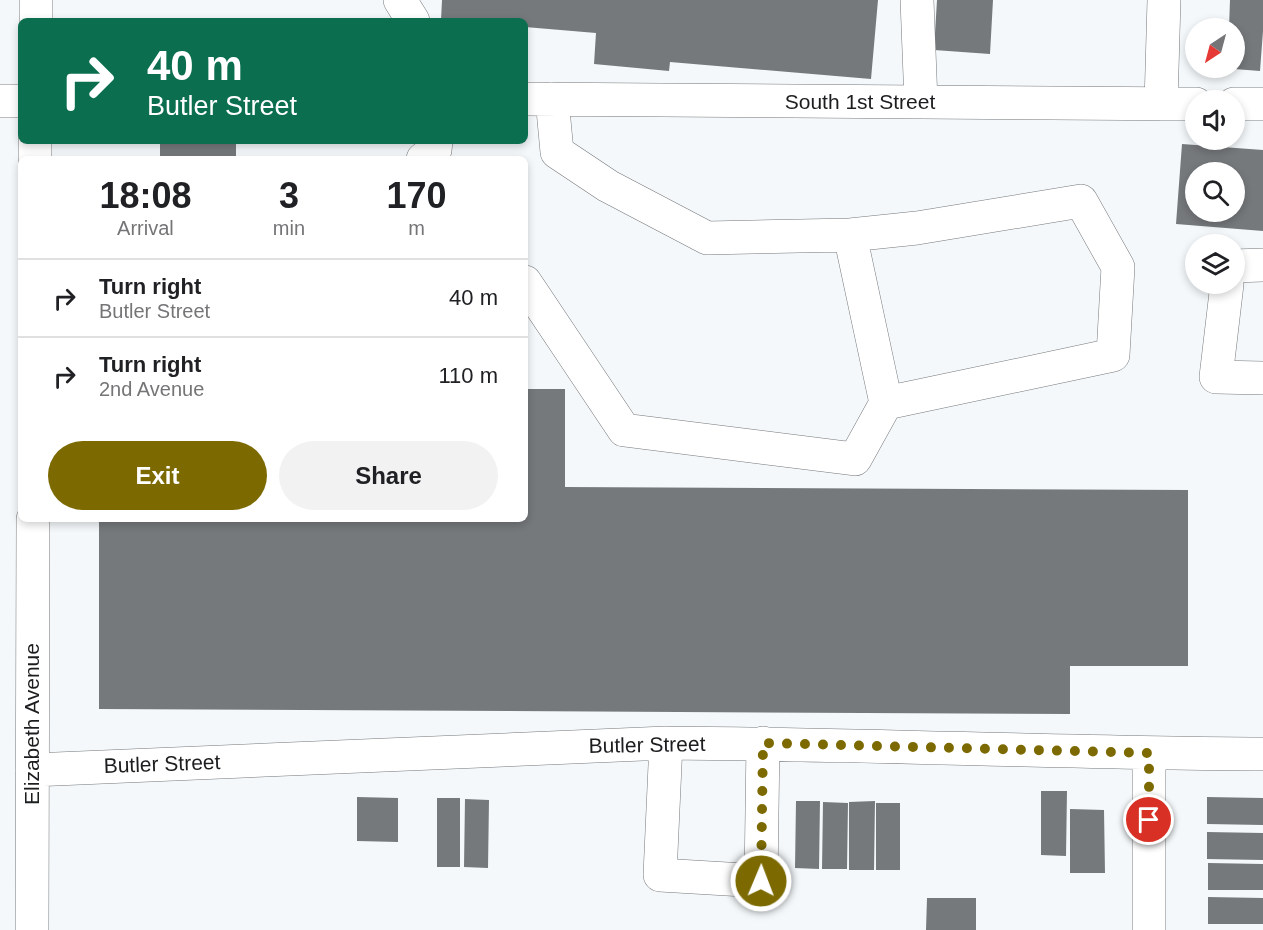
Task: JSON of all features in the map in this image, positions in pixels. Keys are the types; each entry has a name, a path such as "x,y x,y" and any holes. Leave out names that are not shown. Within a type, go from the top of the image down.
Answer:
{"street":[{"path":"36,0 36,18"},
{"path":"400,0 410,18"},
{"path":"917,0 921,102"},
{"path":"1161,104 1164,0"},
{"path":"538,99 557,152 608,186 707,238 850,235 917,228 1081,201 1118,267 1113,356 886,403"},
{"name":"South 1st Street","path":"538,99 1185,104"},
{"path":"0,101 18,101"},
{"path":"1245,104 1263,104"},
{"path":"528,286 624,430 855,459 886,403 850,235"},
{"path":"1245,266 1263,265"},
{"path":"1226,294 1216,376 1263,378"},
{"name":"Elizabeth Avenue","path":"32,930 33,522"},
{"path":"666,743 660,875 761,881 763,743"},
{"name":"Butler Street","path":"32,770 666,743 1263,754"},
{"path":"1149,753 1149,930"}],"building":[{"path":"442,0 878,0 871,79 670,62 669,71 594,64 596,33 528,27 528,18 441,18"},
{"path":"937,0 993,0 990,54 934,50"},
{"path":"1230,0 1263,0 1260,71 1245,70 1245,18 1229,18"},
{"path":"160,144 236,144 236,156 160,156"},
{"path":"1182,144 1185,144 1185,150 1263,150 1263,231 1176,224"},
{"path":"528,389 565,389 565,487 1188,490 1188,666 1070,666 1070,714 99,709 99,522 528,522"},
{"path":"1041,791 1067,791 1066,856 1041,855"},
{"path":"357,797 398,798 398,842 357,841"},
{"path":"1207,797 1263,798 1263,825 1207,824"},
{"path":"437,798 460,798 460,867 437,867"},
{"path":"465,799 489,800 488,868 464,867"},
{"path":"796,801 820,801 819,869 795,868"},
{"path":"875,801 874,870 849,870 849,802"},
{"path":"823,802 848,803 847,869 822,869"},
{"path":"876,803 900,803 900,870 876,870"},
{"path":"1070,809 1104,810 1105,873 1070,873"},
{"path":"1207,832 1263,833 1263,860 1207,859"},
{"path":"1208,863 1263,864 1263,890 1208,890"},
{"path":"1208,897 1263,898 1263,924 1208,924"},
{"path":"927,898 976,898 976,930 926,930"}],"route":[{"path":"761,881 763,743 1149,753 1149,820"}]}
